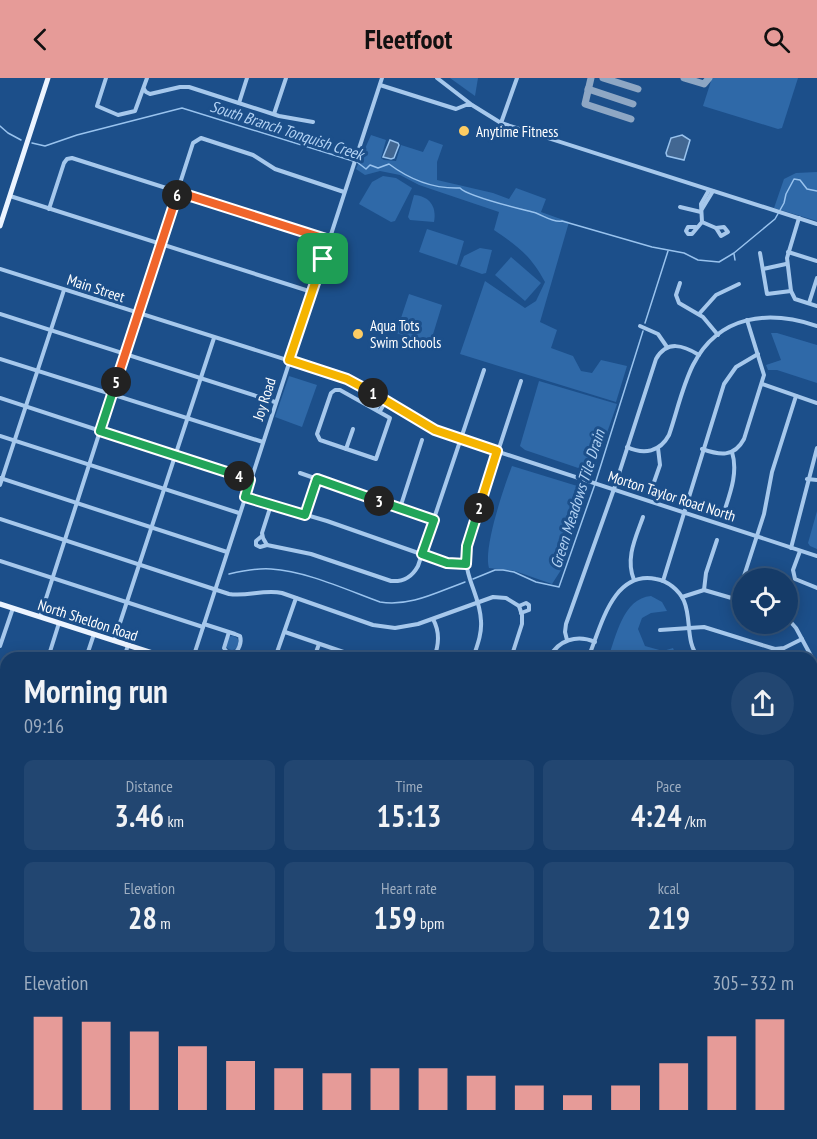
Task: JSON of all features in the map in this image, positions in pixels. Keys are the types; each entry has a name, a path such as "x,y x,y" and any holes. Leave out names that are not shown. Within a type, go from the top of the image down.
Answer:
{"main road":[{"path":"0,226 48,78"},
{"name":"North Sheldon Road","path":"0,604 150,652"}],"street":[{"path":"106,78 97,106 116,114 134,112 147,78"},
{"path":"239,103 247,78"},
{"path":"274,114 286,78"},
{"name":"Joy Road","path":"195,652 382,78"},
{"path":"437,78 472,105 501,123 817,224"},
{"path":"501,123 516,78"},
{"path":"184,86 185,81"},
{"path":"380,85 456,109 472,105"},
{"path":"144,89 150,94 184,86 274,114 313,122"},
{"path":"40,616 194,143 201,138 253,155 275,169 344,192"},
{"path":"48,209 64,163 67,159 74,159 329,240"},
{"path":"702,222 701,211 711,191"},
{"path":"10,196 312,292"},
{"path":"680,207 701,211"},
{"path":"799,218 786,264 791,291 795,299 817,306"},
{"path":"696,227 702,222"},
{"path":"702,222 716,228"},
{"path":"788,252 817,261"},
{"path":"760,253 767,294 791,291"},
{"path":"763,269 786,264"},
{"name":"Main Street","path":"0,269 289,360"},
{"path":"808,303 817,278"},
{"path":"680,284 676,295 678,300 699,314 718,335"},
{"path":"699,314 716,296 739,284"},
{"path":"0,485 63,290"},
{"path":"0,314 275,402"},
{"path":"627,447 643,452 658,448 669,435 689,374 699,355 718,335 747,320 778,317 793,318 817,326"},
{"path":"702,449 720,454 732,452 742,442 762,384 764,371 747,320"},
{"path":"640,326 658,334 667,347"},
{"path":"114,641 214,338"},
{"path":"567,640 566,624 614,489 656,359 667,347 681,346 699,355"},
{"path":"663,581 685,513 702,449 726,379 740,363 758,354"},
{"path":"0,359 263,442"},
{"name":"Morton Taylor Road North","path":"289,360 347,379 435,430 817,556"},
{"path":"271,505 262,536 256,541 259,547 267,545 311,554 394,582 404,580 413,574 422,554 484,370"},
{"path":"475,652 481,629 477,603 467,576 468,540 521,381"},
{"path":"762,384 817,403"},
{"path":"335,390 340,390 378,410 390,418 390,421 376,459 320,441 318,438 317,434 330,393 335,390"},
{"path":"747,568 764,514 772,472 796,396"},
{"path":"0,398 250,480"},
{"path":"378,410 384,400"},
{"path":"346,450 353,429"},
{"path":"0,436 239,513"},
{"path":"400,508 422,440"},
{"path":"653,485 660,465 658,448"},
{"path":"791,548 800,518 807,478 817,448"},
{"path":"725,509 733,481 732,452"},
{"path":"300,473 434,520"},
{"path":"1,478 227,552"},
{"path":"807,478 817,480"},
{"path":"305,515 317,479"},
{"path":"245,497 447,563 466,564"},
{"path":"634,580 631,555 643,516"},
{"path":"0,519 214,589 236,595 272,592 384,627 405,627 477,603 499,597 508,598 519,606 521,613 522,624 513,652"},
{"path":"262,536 267,545"},
{"path":"704,590 707,569 717,540"},
{"path":"800,551 793,573 795,579 817,588"},
{"path":"0,561 203,626 229,632 241,638 236,652"},
{"path":"591,652 614,596 623,586 634,580 648,578 663,581 682,597 686,609 691,647 695,652"},
{"path":"682,597 704,590 732,598"},
{"path":"277,652 296,598"},
{"path":"519,606 526,603 529,605 529,610 521,613"},
{"path":"0,646 12,608"},
{"path":"433,619 439,641 436,652"},
{"path":"50,652 59,623"},
{"path":"660,630 708,628 775,649 784,648 802,639"},
{"path":"229,632 224,648 230,652"},
{"path":"285,632 341,652"},
{"path":"798,633 809,652"},
{"path":"88,652 94,634"},
{"path":"553,652 567,640 581,638 595,642"},
{"path":"316,652 319,644"},
{"path":"125,652 128,645"}],"shaded area":[{"path":"450,78 478,78 475,96"},
{"path":"712,78 798,78 782,128 778,129 703,106"},
{"path":"371,135 386,140 381,158 384,160 396,161 401,145 423,152 429,140 443,145 437,162 437,180 509,199 516,188 546,199 541,212 569,222 540,322 557,330 551,348 573,356 581,371 592,373 601,360 627,366 616,402 460,354 485,281 525,308 536,301 545,282 523,252 494,230 499,212 419,185 400,175 380,171 365,175 356,169"},
{"path":"682,135 690,140 684,160 667,156 671,138"},
{"path":"390,140 399,145 394,158 391,159 383,157"},
{"path":"817,172 817,221 774,208 784,179 796,173"},
{"path":"383,176 396,178 412,188 395,221 391,222 359,204 372,182"},
{"path":"414,195 424,197 431,203 435,216 434,222 410,220 408,217"},
{"path":"427,229 464,241 457,265 419,252"},
{"path":"480,248 492,250 486,273 482,274 460,266 464,256"},
{"path":"511,257 541,283 525,301 495,275"},
{"path":"409,294 442,305 430,344 396,333"},
{"path":"771,333 817,345 817,383 777,370 768,370 766,365 781,360"},
{"path":"289,376 317,385 302,427 275,417"},
{"path":"539,381 617,404 593,473 525,450 520,446"},
{"path":"512,466 587,489 561,570 552,584 515,571 489,568 492,532"},
{"path":"817,511 817,549 808,543"},
{"path":"651,596 662,602 667,611 651,613 642,618 638,629 645,646 663,651 673,648 675,652 610,652 627,611 641,598"},
{"path":"229,636 235,636 239,643 235,650 229,650 225,646 225,640"}],"waterway":[{"name":"South Branch Tonquish Creek","path":"32,143 45,146 77,135 182,108 353,161"},
{"name":"South Branch Tonquish Creek","path":"0,126 21,140"},
{"name":"South Branch Tonquish Creek","path":"357,162 366,169 370,165 378,168 389,164 431,185 460,188 484,199 536,213 552,220 652,247 684,253 698,260 719,262 734,253 775,219 794,179 800,180 807,189 817,191"},
{"name":"Green Meadows Tile Drain","path":"645,323 668,251"},
{"path":"734,254 735,260"},
{"name":"Green Meadows Tile Drain","path":"473,579 495,570 503,570 514,572 536,582 559,587 595,484 643,331"},
{"name":"Green Meadows Tile Drain","path":"229,574 261,569 284,570 326,582 380,602 391,603 413,601 465,582"}],"taxiway":[{"path":"591,78 585,104 631,119"},
{"path":"603,78 638,89"},
{"path":"684,78 704,84 709,78"},
{"path":"588,89 633,104"}],"place":[{"name":"Anytime Fitness","path":"464,131"},
{"name":"Aqua Tots Swim Schools","path":"358,334"}],"route":[{"path":"178,192 329,240 323,259 289,360 347,379 435,430 497,451 468,540 466,564 447,563 422,554 434,520 317,479 305,515 293,512 245,497 250,480 100,431 178,192"}]}
